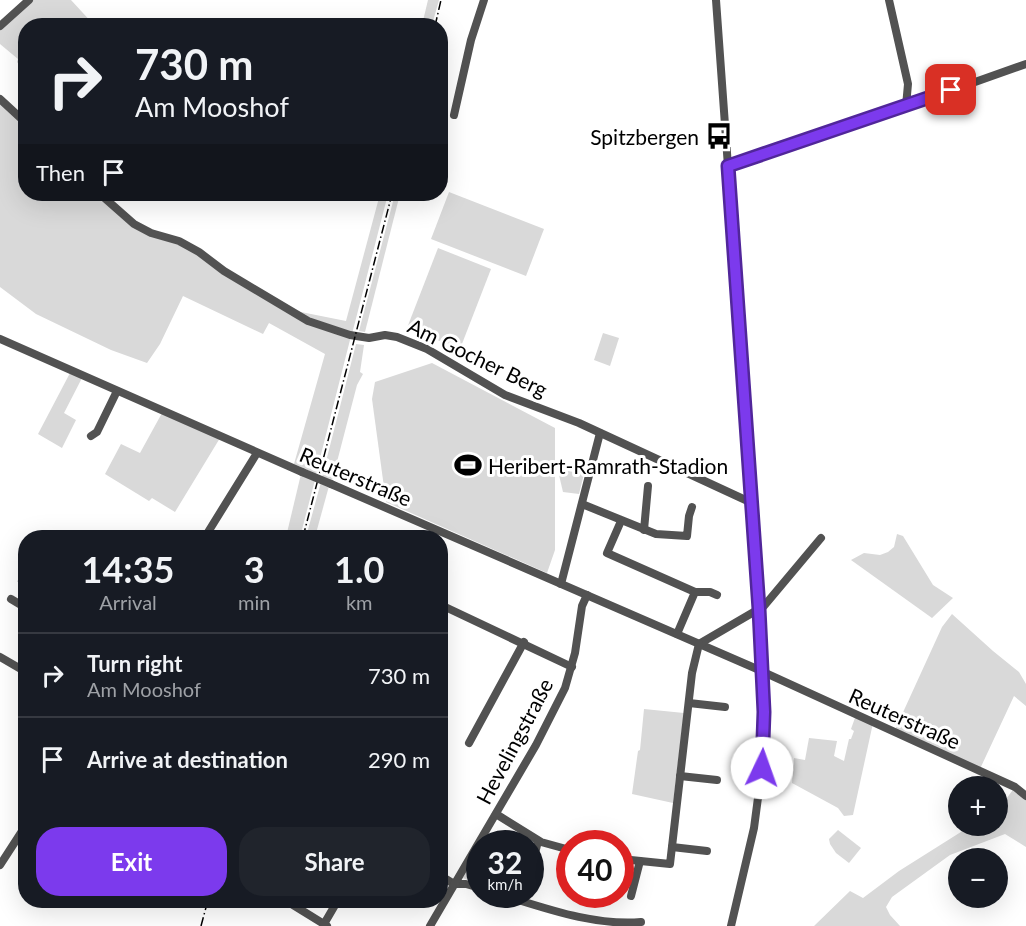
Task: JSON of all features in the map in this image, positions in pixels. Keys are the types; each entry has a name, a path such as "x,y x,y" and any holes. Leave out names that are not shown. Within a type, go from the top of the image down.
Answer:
{"street":[{"path":"0,26 29,0"},
{"path":"454,115 471,40 484,0"},
{"path":"716,0 765,674 761,775 754,828 730,926"},
{"path":"889,0 908,84 906,106"},
{"path":"728,166 1026,64"},
{"path":"0,99 18,116"},
{"name":"Am Gocher Berg","path":"108,201 134,224 151,233 179,241 308,321 350,335 369,338 385,335 398,337 427,349 505,395 600,433 752,503"},
{"name":"Reuterstraße","path":"0,339 437,530"},
{"path":"91,436 97,432 117,391"},
{"path":"561,584 600,433"},
{"path":"209,530 257,453"},
{"path":"644,530 648,486"},
{"path":"582,504 656,534 687,536 692,507"},
{"path":"621,521 607,553 695,592 710,592 717,595"},
{"name":"Reuterstraße","path":"448,535 677,634 1015,787 1026,796"},
{"path":"634,860 670,864 692,673 699,644 770,601 821,538"},
{"path":"677,634 695,592"},
{"name":"Hevelingstraße","path":"448,894 557,704 572,667 582,606 587,595"},
{"path":"11,599 18,603"},
{"path":"448,608 524,642 572,667"},
{"path":"469,743 524,642"},
{"path":"0,657 18,667"},
{"path":"689,703 725,707"},
{"path":"681,776 717,780"},
{"path":"496,814 521,830"},
{"path":"0,865 18,837"},
{"path":"672,847 707,851"},
{"path":"634,883 639,861"},
{"path":"448,880 454,884 466,884"},
{"path":"298,908 326,925 334,908"},
{"name":"Hevelingstraße","path":"430,926 440,908"},
{"path":"542,908 567,916 626,924 641,922"}],"shaded area":[{"path":"33,0 71,0 88,18 18,18 18,59 0,44 0,30"},
{"path":"428,0 439,0 434,18 424,18"},
{"path":"0,102 18,119 18,201 106,201 119,213 179,242 264,297 351,336 316,474 294,464 325,354 269,323 263,334 183,296 160,344 147,363 111,350 36,314 0,287"},
{"path":"449,192 544,229 526,276 431,239 446,201 448,201"},
{"path":"378,201 386,201 352,334 313,322 296,311 346,321"},
{"path":"393,201 398,201 365,332 359,331"},
{"path":"438,248 491,269 460,349 407,328"},
{"path":"603,333 619,338 610,366 594,360"},
{"path":"356,344 364,345 360,372 363,374 357,385 332,481 322,477"},
{"name":"Heribert-Ramrath-Stadion","path":"432,363 555,428 555,550 547,573 386,502 372,399 375,382"},
{"path":"70,373 82,378 64,413 76,420 62,448 38,434"},
{"path":"162,413 220,438 175,512 152,498 149,501 105,474 121,444 140,453"},
{"path":"568,471 584,474 579,494 563,492 559,475"},
{"path":"301,474 315,480 302,530 288,530"},
{"path":"321,482 329,486 317,530 308,530"},
{"path":"897,534 903,536 933,585 953,598 932,618 851,560 864,553 880,555 888,552 894,547"},
{"path":"952,614 1019,672 1026,684 1026,706 1014,696 979,771 894,732 942,627"},
{"path":"644,709 684,713 673,803 632,794"},
{"path":"856,715 873,723 853,815 844,816 838,808 792,783 794,758 805,760 809,738 837,741 834,756 844,761 849,739 854,731 851,729"},
{"path":"1015,787 1026,796 1026,847 1008,836 1008,796"},
{"path":"838,830 861,848 849,863 836,853 830,844 829,839"},
{"path":"955,836 1000,836 968,848 948,848 948,856 892,897 886,907 900,926 814,926 850,891 863,898 899,871"}],"railway":[{"path":"437,18 441,0"},
{"path":"305,530 390,201"},
{"path":"201,926 206,908"}],"place":[{"name":"Spitzbergen","path":"719,136"},
{"name":"Heribert-Ramrath-Stadion","path":"468,465"}],"route":[{"path":"762,768 764,712 759,609 728,166 951,90"}]}
